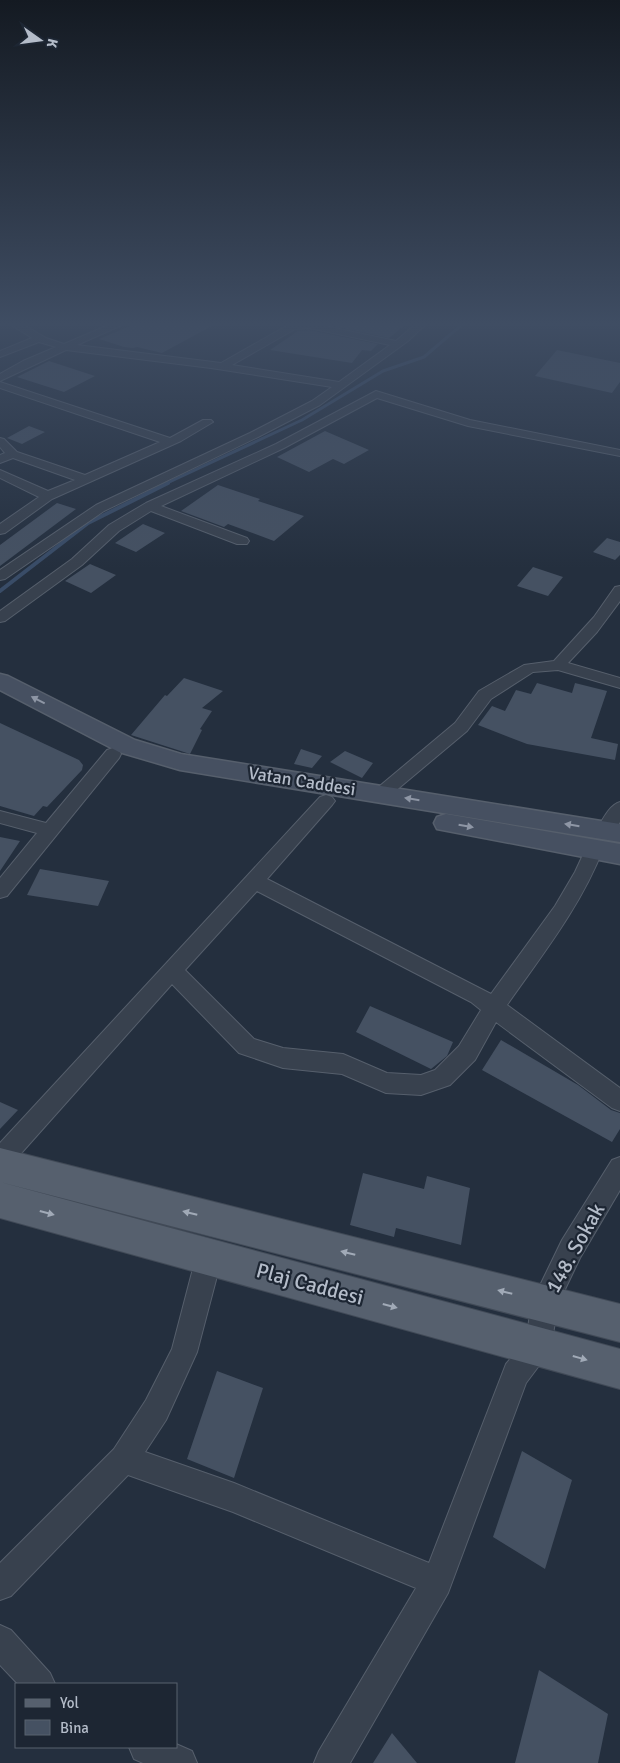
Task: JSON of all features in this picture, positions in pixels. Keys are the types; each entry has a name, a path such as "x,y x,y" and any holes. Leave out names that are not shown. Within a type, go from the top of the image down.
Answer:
{"main road":[{"name":"Vatan Caddesi","path":"0,681 127,746 180,762 380,794 606,838 620,854"},
{"name":"Vatan Caddesi","path":"0,701 132,763 326,801 606,838"},
{"name":"Plaj Caddesi","path":"0,1165 545,1302 620,1323"},
{"name":"Plaj Caddesi","path":"0,1200 620,1369"}],"street":[{"path":"52,403 170,442"},
{"path":"2,572 100,508 254,435 315,403"},
{"path":"0,618 77,562 114,528 150,506 280,446 359,403"},
{"path":"405,403 468,423 620,453"},
{"path":"0,530 48,496 170,442 207,422"},
{"path":"0,441 13,454 84,479"},
{"path":"144,453 181,468"},
{"path":"0,459 13,454"},
{"path":"0,474 48,496"},
{"path":"150,506 242,541"},
{"path":"558,665 590,632 620,590"},
{"path":"380,794 461,727 485,694 528,668 558,665 620,684"},
{"path":"0,891 113,754"},
{"path":"0,1160 74,1076 255,881 326,801"},
{"path":"171,970 247,1046 283,1058 308,1062 344,1064 386,1083 421,1085 442,1078 466,1053 493,1008 562,911 606,838 620,808"},
{"path":"0,817 50,830"},
{"path":"255,881 478,996 620,1101"},
{"name":"148. Sokak","path":"538,1346 545,1302 572,1249 620,1168"},
{"path":"0,1585 124,1459 156,1410 184,1352 209,1257"},
{"path":"331,1763 436,1582 516,1374 538,1346"},
{"path":"124,1459 234,1498 436,1582"},
{"path":"0,1641 38,1683"},
{"path":"148,1748 180,1763"}],"building":[{"path":"29,426 45,432 22,444 7,438"},
{"path":"325,431 369,450 344,464 333,459 309,472 277,457"},
{"path":"218,485 304,516 274,541 228,524 224,527 181,511"},
{"path":"57,503 76,509 0,566 0,545"},
{"path":"143,524 165,533 136,552 115,543"},
{"path":"607,538 620,542 620,555 615,560 593,552"},
{"path":"90,564 116,575 91,593 65,581"},
{"path":"533,567 563,577 548,596 517,586"},
{"path":"184,678 223,691 202,708 212,711 200,729 202,730 190,754 131,735 165,695 167,696"},
{"path":"537,683 572,693 575,683 607,691 591,738 618,744 615,760 527,744 478,725 492,706 505,711 516,690 531,694"},
{"path":"0,723 79,760 83,765 82,770 47,807 43,806 34,816 0,806"},
{"path":"301,749 322,756 312,768 294,764"},
{"path":"345,751 373,763 362,778 330,762"},
{"path":"0,837 20,841 0,871"},
{"path":"40,869 109,881 98,906 27,895"},
{"path":"370,1006 453,1042 447,1056 431,1069 356,1032"},
{"path":"501,1040 578,1085 611,1110 620,1113 620,1129 612,1142 482,1070"},
{"path":"0,1102 18,1110 0,1129"},
{"path":"363,1173 424,1189 427,1176 470,1188 461,1245 396,1228 394,1237 350,1225"},
{"path":"217,1371 263,1388 234,1478 187,1459"},
{"path":"522,1451 572,1480 545,1569 493,1537"},
{"path":"539,1670 608,1714 598,1763 515,1763"},
{"path":"392,1733 417,1763 373,1763"}],"waterway":[{"path":"165,484 302,420 330,403"},
{"path":"0,591 88,523 168,483"}]}
